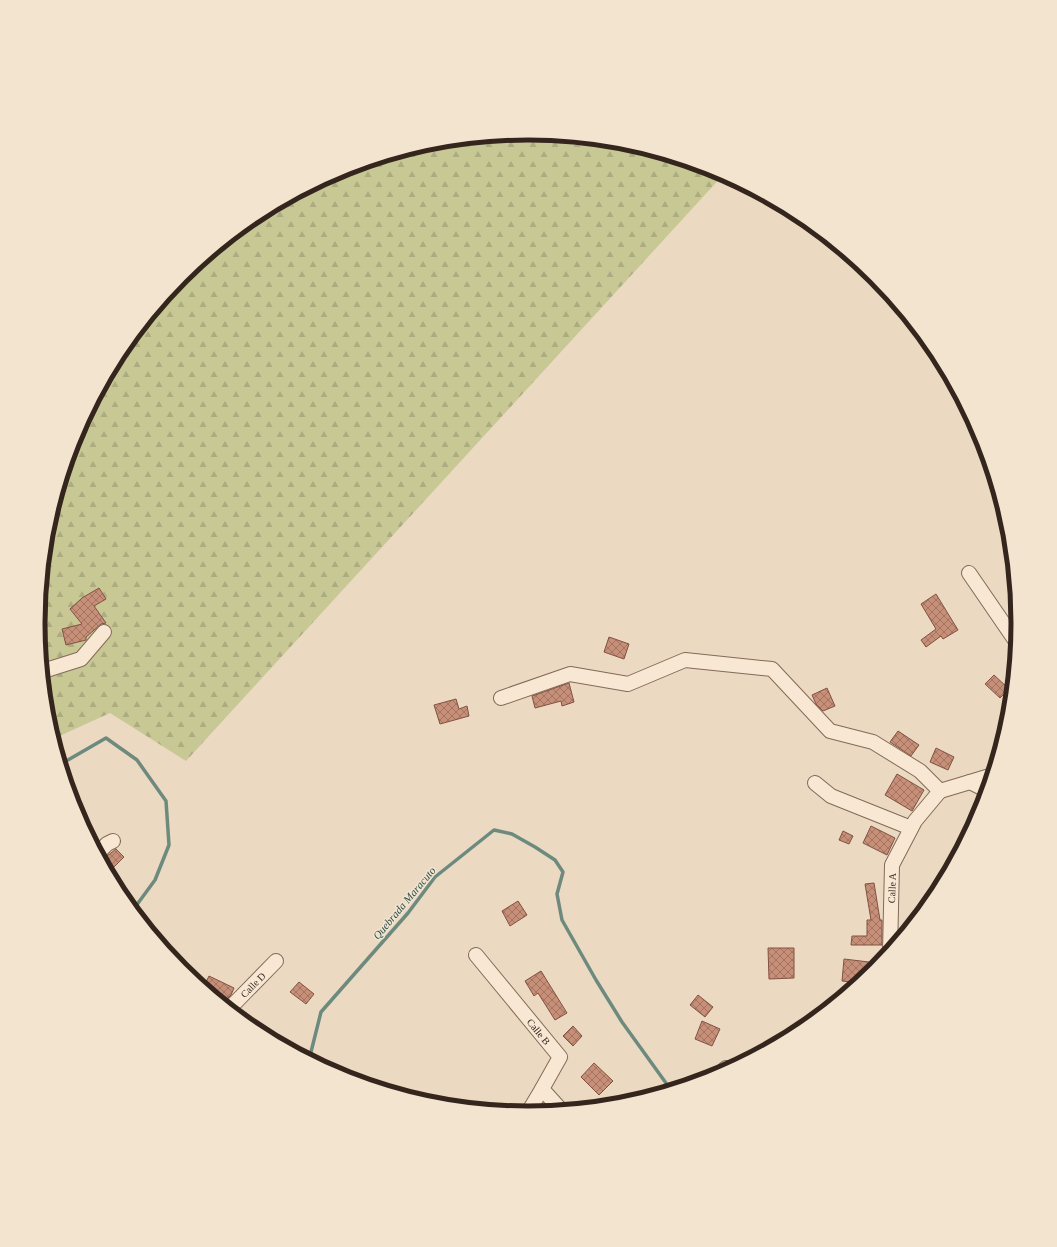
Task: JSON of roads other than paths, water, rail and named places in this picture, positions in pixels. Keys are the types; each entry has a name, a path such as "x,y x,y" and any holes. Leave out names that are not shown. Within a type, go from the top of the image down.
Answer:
{"street":[{"path":"969,573 1012,635"},
{"path":"47,670 81,659 104,632"},
{"path":"501,698 570,674 628,684 686,660 772,669 830,731 873,742 920,771 940,791 987,777"},
{"path":"970,782 983,788"},
{"path":"815,783 831,796 911,828"},
{"name":"Calle A","path":"890,944 892,865 915,821 940,791"},
{"path":"102,849 113,841"},
{"name":"Calle B","path":"476,955 560,1057 542,1089"},
{"name":"Calle D","path":"232,1006 276,961"},
{"path":"531,1107 542,1089 558,1106"}],"waterway":[{"name":"Quebrada Maracuto","path":"65,762 106,738 137,760 166,801 169,845 155,880 136,906"},
{"name":"Quebrada Maracuto","path":"310,1055 321,1012 408,913 435,877 494,830 512,834 555,860 563,872 557,894 562,920 622,1022 668,1086"}]}
